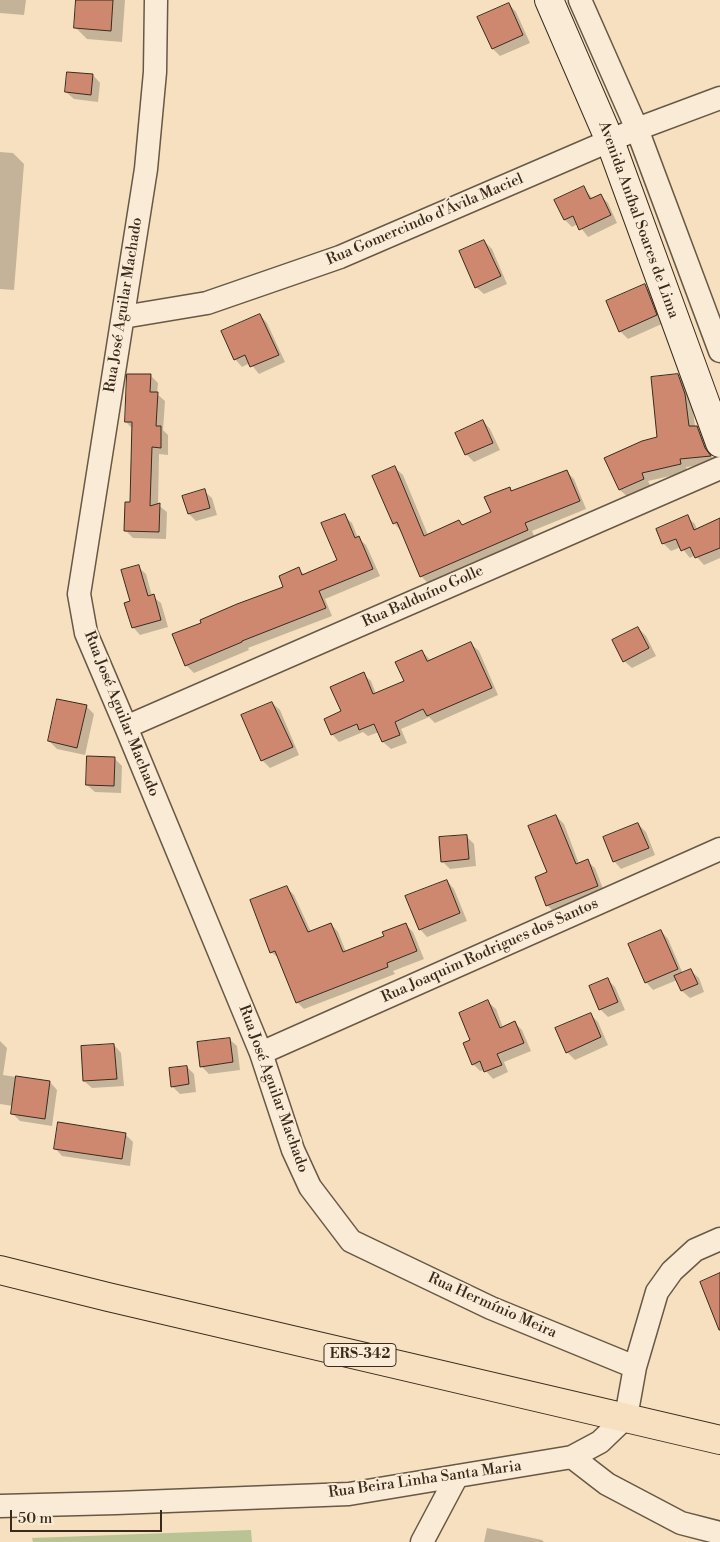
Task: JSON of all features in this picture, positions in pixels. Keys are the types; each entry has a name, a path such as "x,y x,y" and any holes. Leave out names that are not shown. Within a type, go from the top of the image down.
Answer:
{"main road":[{"name":"ERS-342","path":"0,1270 720,1440"}],"street":[{"name":"Rua José Aguilar Machado","path":"156,0 154,72 146,169 79,594 86,633 261,1053 293,1150 310,1187 350,1241"},
{"name":"Avenida Aníbal Soares de Lima","path":"549,0 610,141 720,443"},
{"name":"Avenida Aníbal Soares de Lima","path":"580,0 637,129 720,351"},
{"name":"Rua Gomercindo d'Ávila Maciel","path":"123,317 207,304 340,257 637,129 720,98"},
{"name":"Rua Balduíno Golle","path":"126,727 720,468"},
{"name":"Rua Joaquim Rodrigues dos Santos","path":"261,1053 720,849"},
{"path":"626,1417 635,1367 657,1292 672,1271 695,1250 720,1240"},
{"name":"Rua Hermínio Meira","path":"350,1241 491,1308 635,1367"},
{"name":"Rua Beira Linha Santa Maria","path":"0,1506 116,1504 349,1494 572,1457 600,1442 626,1417"},
{"path":"572,1457 607,1484 681,1523 720,1533"},
{"path":"422,1542 457,1476"}],"green space":[{"path":"251,1530 252,1542 33,1542 32,1538"}],"building":[{"path":"76,0 113,0 111,31 74,28"},
{"path":"509,3 523,35 492,49 477,17"},
{"path":"67,72 93,74 91,95 65,92"},
{"path":"584,186 590,199 601,194 611,215 579,230 573,216 564,220 554,200"},
{"path":"484,240 501,276 475,288 459,251"},
{"path":"645,284 657,315 619,332 606,301"},
{"path":"260,314 279,355 250,367 245,355 234,360 221,331"},
{"path":"127,374 151,374 150,392 158,392 156,426 161,426 161,448 152,447 150,506 160,503 159,532 124,531 125,502 130,502 132,422 125,422"},
{"path":"678,374 685,394 689,426 697,426 705,448 711,456 680,459 681,464 642,473 644,479 619,490 604,458 642,441 657,437 651,377"},
{"path":"483,420 493,443 465,455 455,433"},
{"path":"395,466 424,536 459,520 462,525 491,512 484,497 510,487 511,491 567,470 580,501 525,523 528,530 420,577 397,522 393,524 372,476"},
{"path":"205,489 210,508 188,514 182,496"},
{"path":"345,514 355,538 359,536 373,569 319,591 326,608 185,666 172,634 201,623 200,620 237,604 283,587 279,576 299,567 302,575 337,560 321,523"},
{"path":"688,515 694,530 720,518 720,548 695,558 690,547 681,551 676,539 662,544 656,529"},
{"path":"139,565 148,596 154,594 161,620 132,628 124,603 130,601 121,570"},
{"path":"638,627 649,648 623,662 612,640"},
{"path":"471,642 492,688 427,716 423,709 395,722 400,735 382,742 374,724 359,730 357,724 331,735 324,719 341,711 330,687 364,672 373,694 404,681 395,662 422,650 427,661"},
{"path":"57,699 87,705 77,748 48,741"},
{"path":"272,702 293,747 261,761 241,715"},
{"path":"87,756 115,757 114,786 86,785"},
{"path":"556,815 576,864 588,859 598,886 546,906 535,877 547,872 528,826"},
{"path":"638,823 649,848 613,862 603,837"},
{"path":"467,835 469,859 441,862 439,837"},
{"path":"447,880 460,913 419,930 405,896"},
{"path":"287,886 308,932 331,923 343,952 384,936 382,932 406,923 417,951 387,963 388,967 296,1003 275,951 270,953 250,900"},
{"path":"661,930 678,969 645,983 628,944"},
{"path":"691,969 698,984 681,991 674,976"},
{"path":"608,978 618,1002 599,1010 589,986"},
{"path":"488,1000 500,1028 515,1021 524,1043 497,1054 502,1065 484,1072 480,1061 472,1065 463,1043 470,1040 459,1013"},
{"path":"591,1013 601,1037 566,1053 555,1028"},
{"path":"230,1038 233,1062 200,1067 197,1042"},
{"path":"114,1044 117,1079 83,1081 81,1046"},
{"path":"187,1066 189,1084 171,1087 169,1068"},
{"path":"16,1076 50,1081 45,1119 11,1114"},
{"path":"58,1122 126,1133 122,1159 54,1149"},
{"path":"720,1273 720,1330 719,1330 700,1282"}]}
